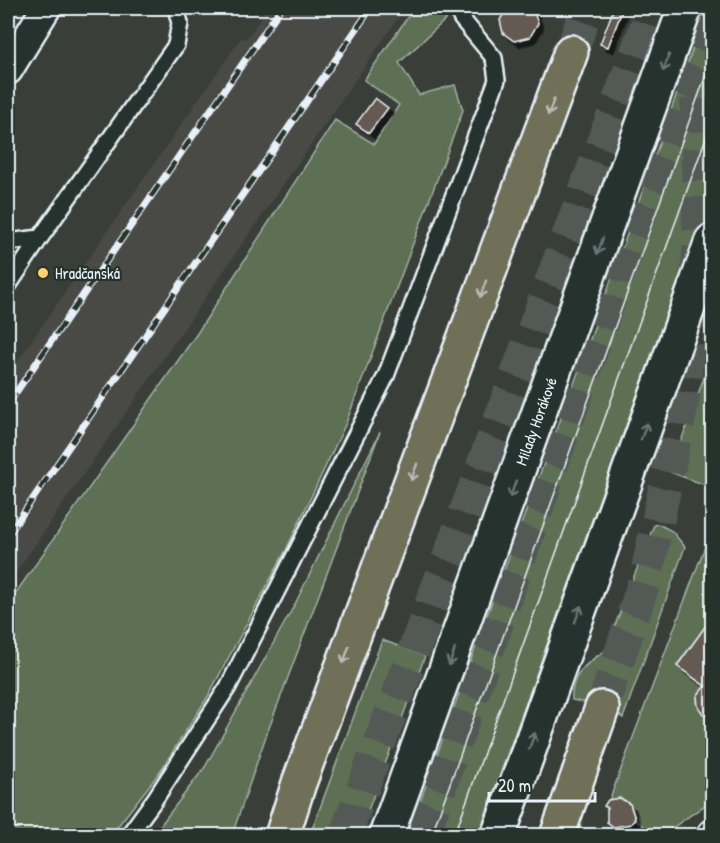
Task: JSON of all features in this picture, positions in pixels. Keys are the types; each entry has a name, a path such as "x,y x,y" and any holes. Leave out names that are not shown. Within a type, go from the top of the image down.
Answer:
{"highway":[{"path":"282,836 299,783 571,52"},
{"path":"557,836 602,708"}],"main road":[{"name":"Milady Horákové","path":"386,836 685,8"},
{"path":"498,836 712,241"}],"street":[{"path":"8,70 46,8"}],"lane":[{"path":"8,286 176,45 180,23 176,8"},
{"path":"128,836 228,687 386,376 497,80 494,58 461,18"},
{"path":"8,242 40,238"}],"shaded area":[{"path":"268,8 405,8 8,584 8,375 241,38 246,39"}],"green space":[{"path":"414,8 458,8 399,63 419,95 455,85 463,110 346,423 286,550 207,698 159,773 111,835 8,835 8,604 198,332 335,120 374,144 399,105 364,80"},
{"path":"707,8 712,8 712,190 478,835 408,835 582,362"},
{"path":"712,355 712,475 708,486 670,472"},
{"path":"380,432 266,736 232,835 153,835 205,767 295,604"},
{"path":"658,524 672,531 685,547 623,718 610,709 572,700 572,691 581,671 605,651 654,525"},
{"path":"712,528 712,617 677,665 705,686 698,696 697,703 703,713 712,716 712,800 661,836 632,818 633,808 625,800 609,801"},
{"path":"382,640 425,656 359,835 310,835"}],"building":[{"path":"507,8 532,8 538,23 530,37 514,41 503,33 500,20"},
{"path":"614,8 623,8 608,47 600,44"},
{"path":"375,98 388,108 369,133 356,124"},
{"path":"712,617 712,716 703,714 698,706 697,696 705,686 677,666"},
{"path":"620,798 630,804 635,819 631,824 614,827 607,822 607,808 604,806 608,800"}],"tunnel":[{"path":"571,52 587,8"},
{"path":"345,836 653,8"},
{"path":"423,836 711,8"},
{"path":"602,708 646,577 683,401 699,250 696,74"}],"tram line":[{"path":"431,836 712,58"},
{"path":"454,836 712,121"}],"railway":[{"path":"8,404 281,8"},
{"path":"8,535 371,8"}],"place":[{"name":"Hradčanská","path":"43,273"}]}
